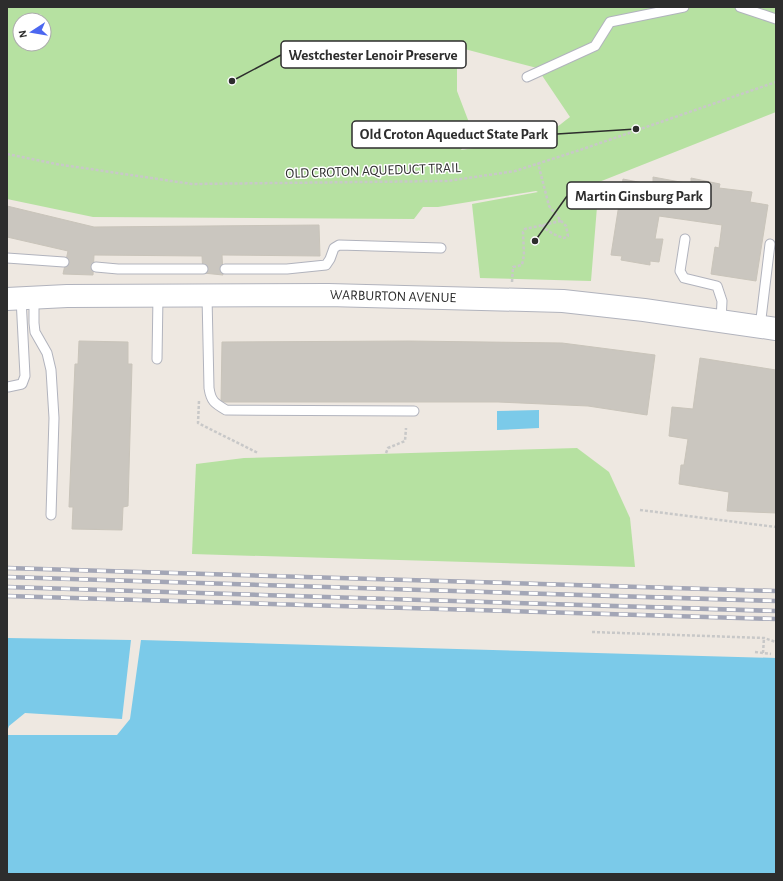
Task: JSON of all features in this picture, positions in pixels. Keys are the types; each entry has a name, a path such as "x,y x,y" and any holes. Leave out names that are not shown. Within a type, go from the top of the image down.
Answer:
{"street":[{"name":"WARBURTON AVENUE","path":"21,298 328,295 563,301 644,310 768,328"}],"lane":[{"path":"527,77 595,46 610,22 684,7"},
{"path":"740,7 776,19"},
{"path":"685,239 680,271 684,278 717,286 722,301 721,321"},
{"path":"226,269 287,269 326,265 334,248 339,244 441,248"},
{"path":"768,328 770,244"},
{"path":"7,258 64,262"},
{"path":"96,267 118,269 203,269"},
{"path":"157,359 158,296"},
{"path":"207,296 209,388 211,398 217,405 226,410 414,411"},
{"path":"8,387 22,384 25,376 21,298"},
{"path":"21,298 34,323 35,332 47,353 51,370 54,418 51,516"}],"path":[{"name":"OLD CROTON AQUEDUCT TRAIL","path":"7,154 56,164 192,184 448,181 514,171 776,82"},
{"path":"538,163 549,206 566,226 568,236 564,238 558,236 544,229 542,225"},
{"path":"512,282 513,267 522,265 525,229 561,220"},
{"path":"202,398 198,402 198,423 258,453"},
{"path":"386,453 388,448 405,441 406,428"},
{"path":"640,510 776,527"},
{"path":"592,632 764,638 776,642"},
{"path":"763,653 764,638"},
{"path":"755,652 771,654"}],"green space":[{"path":"7,7 776,7 776,112 599,182 591,281 480,278 472,204 538,192 536,191 438,207 423,207 414,219 93,217 7,199","holes":["457,47 537,68 570,117 553,130 533,138 477,144 480,147 461,150 473,133 457,91"]},
{"path":"577,448 609,472 630,518 635,567 192,554 196,464 244,458"}],"water":[{"path":"539,410 539,428 497,430 497,411"},
{"path":"7,638 131,640 122,719 25,713 9,726 7,732"},
{"path":"141,640 776,658 776,874 7,874 7,735 117,735 130,719"}],"building":[{"path":"653,177 691,184 691,178 720,184 719,188 752,192 750,202 768,205 756,281 711,274 715,247 719,248 722,225 659,216 655,239 663,239 659,262 650,261 650,265 621,260 622,256 611,255 623,179 653,185"},
{"path":"7,206 94,227 319,225 320,256 222,255 223,275 203,273 202,256 94,255 93,275 63,274 68,251 7,237"},
{"path":"79,341 128,342 128,364 132,364 128,506 123,507 122,530 72,529 73,507 69,507 75,364 78,364"},
{"path":"409,341 562,343 655,355 647,415 588,406 498,402 221,402 222,342"},
{"path":"700,358 776,370 776,513 727,511 729,492 679,484 681,465 684,465 688,439 669,436 672,407 693,409"}],"railway":[{"path":"7,568 776,591"},
{"path":"7,577 776,601"},
{"path":"7,587 776,611"},
{"path":"7,596 776,619"}],"place":[{"name":"Westchester Lenoir Preserve","path":"232,81"},
{"name":"Old Croton Aqueduct State Park","path":"636,129"},
{"name":"Martin Ginsburg Park","path":"535,241"}]}
